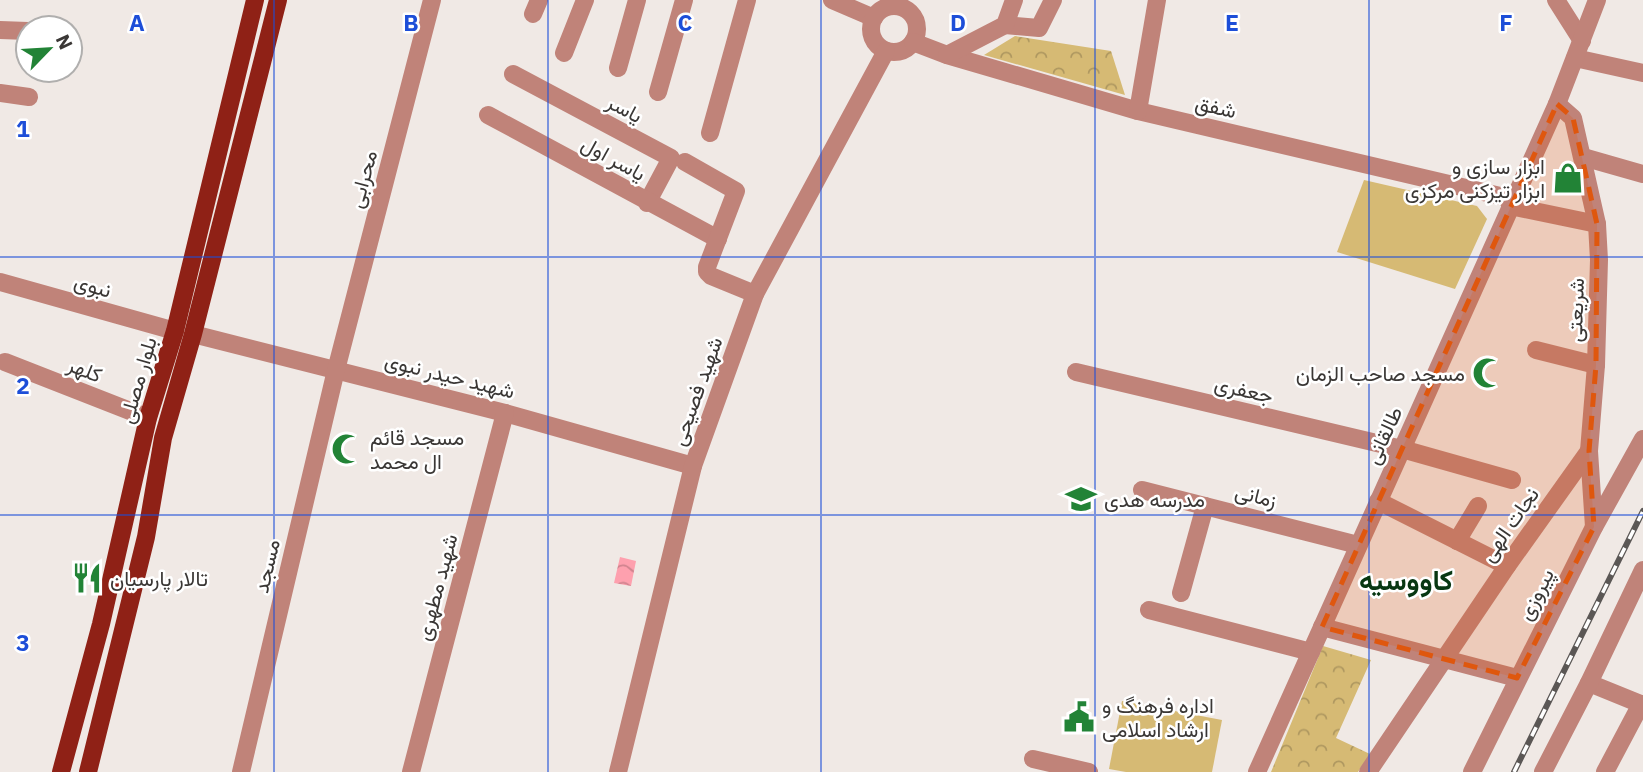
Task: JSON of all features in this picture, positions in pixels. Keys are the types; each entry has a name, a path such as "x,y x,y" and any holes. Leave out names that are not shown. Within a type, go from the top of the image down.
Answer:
{"main road":[{"name":"بلوار مصلی","path":"61,772 101,624 148,418 175,331 255,0"},
{"name":"بلوار مصلی","path":"88,772 146,537 163,438 193,334 278,0"},
{"path":"175,331 193,334"}],"street":[{"name":"محرابی","path":"336,370 432,0"},
{"path":"564,53 585,0"},
{"path":"618,68 637,0"},
{"path":"658,92 684,0"},
{"path":"710,133 747,0"},
{"path":"1004,25 1014,0"},
{"path":"947,55 1004,25 1039,28 1053,0"},
{"path":"1138,111 1157,0"},
{"path":"1556,0 1579,50 1643,73"},
{"path":"838,1 874,18"},
{"name":"طالقانی","path":"1257,772 1557,104 1596,1"},
{"path":"911,7 917,28 913,42 901,51 886,51 879,47 871,33 874,18 884,8 911,7"},
{"name":"شفق","path":"913,42 947,55 1138,111 1597,224"},
{"name":"شهید فصیحی","path":"618,772 693,466 755,294 886,51"},
{"name":"یاسر","path":"513,74 671,158 647,203"},
{"path":"0,93 29,97"},
{"name":"شریعتی","path":"1557,104 1573,118 1597,224 1600,260 1589,451 1594,527"},
{"name":"یاسر اول","path":"488,115 718,239"},
{"path":"1583,157 1643,174"},
{"path":"685,162 736,191 707,272 755,294"},
{"name":"نبوی","path":"0,282 175,331"},
{"name":"شهید حیدر نبوی","path":"193,334 505,413 693,466"},
{"path":"1536,350 1596,365"},
{"name":"کلهر","path":"5,362 148,418"},
{"name":"مسجد","path":"241,772 336,370"},
{"name":"جعفری","path":"1076,372 1402,449 1512,480"},
{"name":"شهید مطهری","path":"411,772 505,413"},
{"name":"پیروزی","path":"1472,772 1594,527 1643,439"},
{"name":"نجات الهی","path":"1368,772 1507,566 1589,451"},
{"name":"زمانی","path":"1142,490 1359,545"},
{"path":"1378,501 1507,566"},
{"path":"1181,593 1205,506"},
{"path":"1457,541 1478,506"},
{"path":"1544,772 1643,570"},
{"path":"1149,610 1311,652"},
{"path":"1322,627 1517,678"},
{"path":"1589,683 1642,705 1605,772"},
{"path":"1033,759 1089,772"}],"highlighted area":[{"path":"1557,104 1573,118 1597,224 1596,365 1589,451 1594,527 1517,678 1322,627"}],"green space":[{"path":"1015,36 1111,51 1125,95 984,55"},
{"path":"1364,180 1477,206 1487,219 1455,289 1337,252"},
{"path":"1323,646 1371,660 1336,738 1370,754 1358,772 1271,772"},
{"path":"1122,701 1222,720 1212,772 1126,772 1109,769"}],"water":[{"path":"620,557 636,561 631,586 614,583"}],"railway":[{"path":"1514,772 1643,511"}],"place":[{"name":"ابزار سازی و ابزار تیزکنی مرکزی","path":"1568,178"},
{"name":"مسجد صاحب الزمان","path":"1488,373"},
{"name":"مسجد قائم ال محمد","path":"347,449"},
{"name":"مدرسه هدی","path":"1081,499"},
{"name":"تالار پارسیان","path":"87,578"},
{"name":"اداره فرهنگ و ارشاد اسلامی","path":"1079,717"}],"district":[{"name":"کاووسیه","path":"1406,579"}]}
